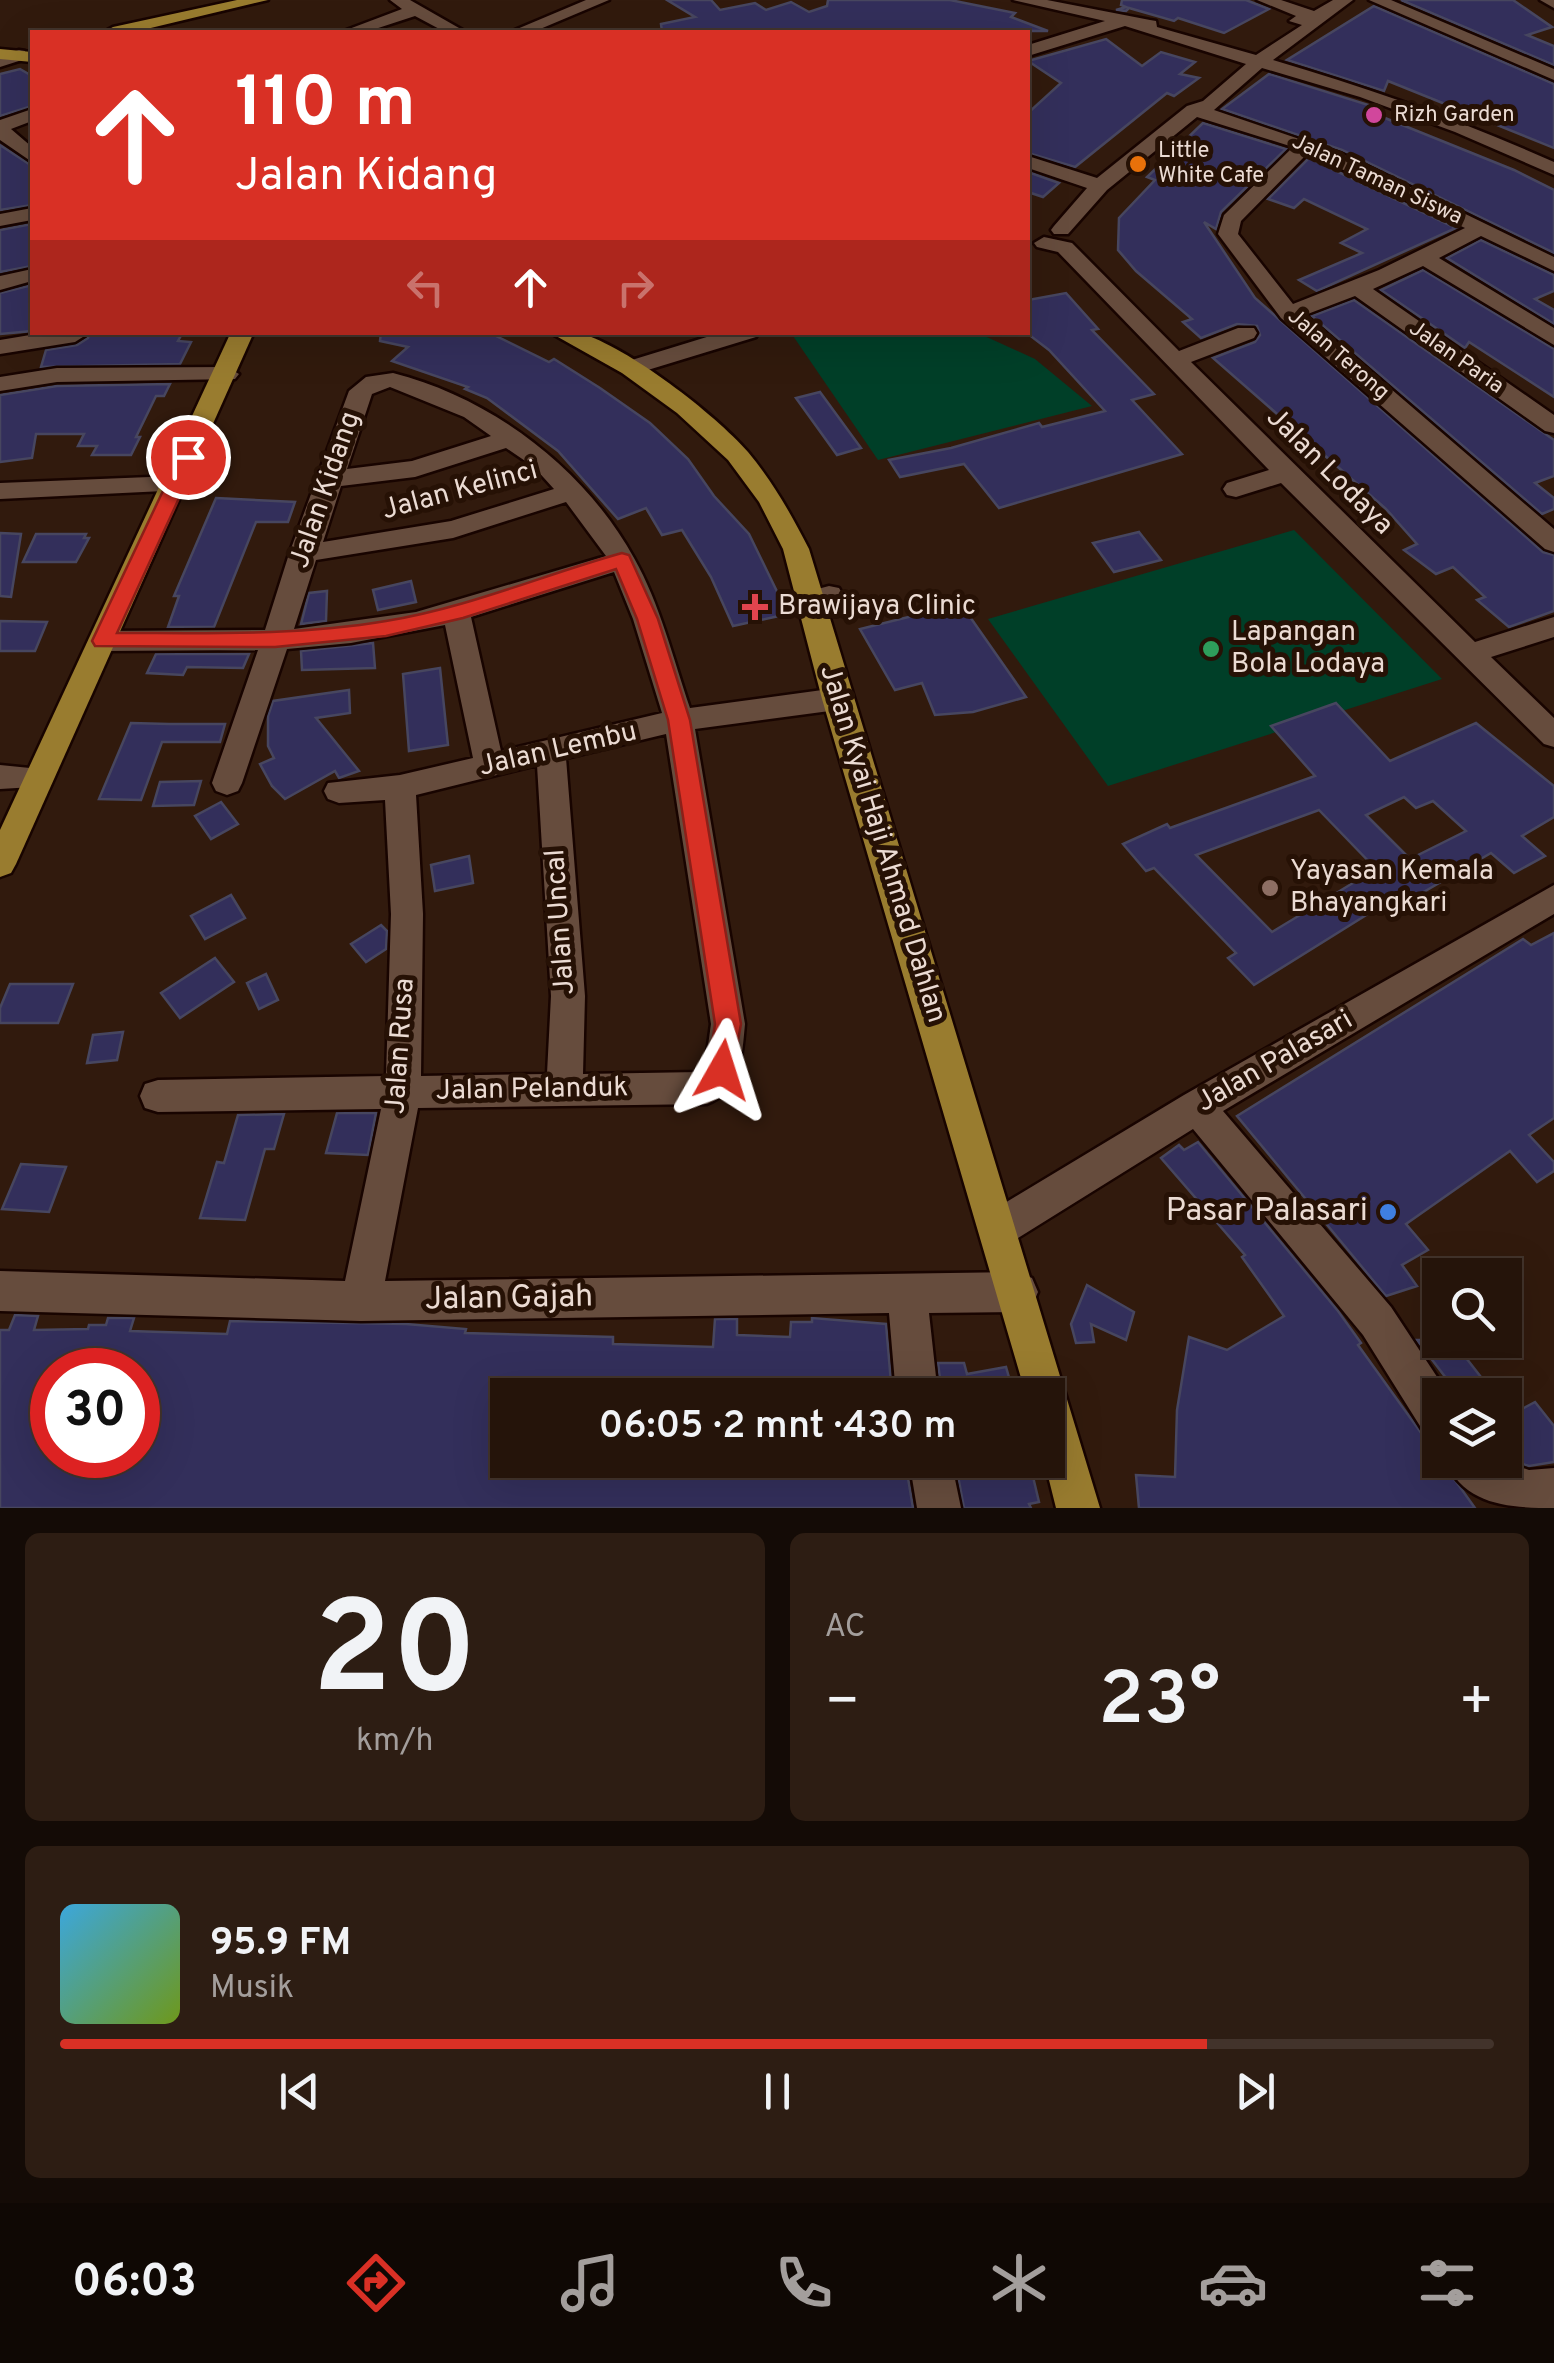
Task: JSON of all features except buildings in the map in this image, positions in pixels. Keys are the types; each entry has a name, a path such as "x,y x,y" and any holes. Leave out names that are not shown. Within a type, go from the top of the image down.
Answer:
{"main road":[{"path":"122,30 260,0"},
{"path":"0,46 17,54"},
{"path":"0,864 176,484 215,375 240,335"},
{"name":"Jalan Kyai Haji Ahmad Dahlan","path":"566,335 630,368 685,408 738,455 771,500 819,598 836,699 1042,1378"},
{"name":"Jalan Kyai Haji Ahmad Dahlan","path":"1065,1461 1078,1508"}],"street":[{"path":"523,30 601,0"},
{"path":"1021,0 1056,3 1256,56 1491,140 1554,169"},
{"path":"1265,0 1315,17"},
{"name":"Jalan Lodaya","path":"1345,0 1315,17 1312,26 1256,56 1210,105 1194,110 1100,186 1050,242 1176,360 1286,474 1554,736"},
{"path":"1377,0 1554,75"},
{"path":"354,30 405,6 453,30"},
{"path":"1030,50 1127,23"},
{"name":"Jalan Taman Siswa","path":"1194,110 1306,145 1554,265"},
{"path":"28,154 0,129 30,116"},
{"name":"Jalan Terong","path":"1306,145 1257,190 1228,226 1228,234 1289,313 1550,535"},
{"path":"3,159 28,154"},
{"path":"1030,163 1100,186"},
{"path":"0,220 30,214"},
{"path":"1289,313 1359,289 1426,259 1480,228"},
{"path":"1426,259 1554,338"},
{"path":"0,283 30,276"},
{"name":"Jalan Paria","path":"1359,289 1554,426"},
{"path":"1176,360 1246,334"},
{"path":"0,347 70,335"},
{"path":"57,375 76,335"},
{"path":"630,368 738,335"},
{"path":"0,383 57,375 215,375"},
{"name":"Jalan Kidang","path":"228,783 302,554 361,391 374,382 409,384 472,412 511,438 572,492 622,560 648,619 679,720"},
{"path":"332,478 415,469 511,438"},
{"path":"1236,489 1286,474"},
{"path":"0,491 67,485 176,484"},
{"name":"Jalan Kelinci","path":"302,554 453,528 572,492"},
{"path":"103,641 275,640 386,628 456,612 622,560"},
{"path":"456,612 490,767"},
{"path":"1470,653 1554,627"},
{"name":"Jalan Lembu","path":"339,790 400,787 679,720 836,699"},
{"name":"Jalan Pelanduk","path":"158,1096 708,1088 716,1083 728,1024 679,720"},
{"name":"Jalan Uncal","path":"550,753 568,996 564,1091"},
{"path":"0,777 39,778"},
{"name":"Jalan Rusa","path":"360,1301 404,1092 407,914 400,787"},
{"name":"Jalan Palasari","path":"999,1228 1554,898"},
{"path":"1197,1107 1377,1320 1422,1391"},
{"name":"Jalan Gajah","path":"0,1291 360,1301 1018,1292"},
{"path":"908,1294 915,1378"},
{"path":"933,1478 939,1508"},
{"path":"1486,1478 1512,1490 1550,1496"}],"green space":[{"path":"792,335 982,335 1035,359 1092,406 878,460"},
{"name":"Lapangan Bola Lodaya","path":"1294,530 1442,679 1108,786 988,619"}],"place":[{"name":"Rizh Garden","path":"1374,115"},
{"name":"Little White Cafe","path":"1138,164"},
{"name":"Brawijaya Clinic","path":"755,607"},
{"name":"Lapangan Bola Lodaya","path":"1211,649"},
{"name":"Yayasan Kemala Bhayangkari","path":"1270,888"},
{"name":"Pasar Palasari","path":"1388,1212"}],"route":[{"path":"188,457 103,641 275,640 386,628 456,612 622,560 648,619 679,720 728,1024 722,1070"}]}
